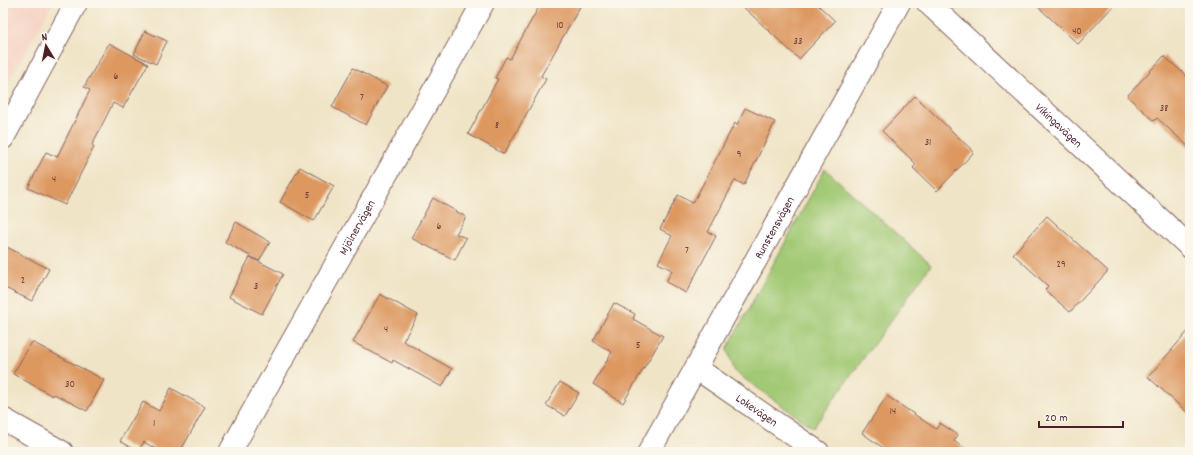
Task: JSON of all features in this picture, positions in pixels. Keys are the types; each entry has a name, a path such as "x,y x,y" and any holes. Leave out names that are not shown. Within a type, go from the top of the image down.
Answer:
{"street":[{"path":"3,138 76,3"},
{"name":"Mjölnervägen","path":"230,452 483,3"},
{"name":"Runstensvägen","path":"649,452 899,3"},
{"name":"Vikingavägen","path":"928,3 1190,246"},
{"name":"Lokevägen","path":"696,368 818,452"},
{"path":"3,419 62,452"}],"shaded area":[{"path":"3,3 53,3 3,92"}],"green space":[{"path":"825,169 931,265 813,428 735,372 727,349"}],"building":[{"path":"541,3 582,3 541,76 546,79 504,154 468,134 498,79 495,78 506,57 510,59"},
{"path":"739,3 816,3 835,21 799,59"},
{"path":"1034,3 1116,3 1078,44"},
{"path":"145,31 167,41 156,64 134,54"},
{"path":"109,43 148,64 123,108 113,103 92,145 94,147 65,205 28,188 46,152 57,157 90,90 84,87"},
{"path":"1164,56 1190,79 1190,148 1157,118 1154,121 1127,96"},
{"path":"353,68 387,86 366,125 332,107"},
{"path":"915,96 974,152 937,191 913,168 916,164 882,131"},
{"path":"745,108 775,122 744,185 735,180 708,232 716,236 686,293 666,282 672,270 658,263 672,236 660,229 678,195 693,203 735,123 737,125"},
{"path":"300,167 334,186 314,221 280,202"},
{"path":"433,198 466,217 456,234 466,238 455,260 411,238"},
{"path":"1047,216 1108,271 1070,312 1045,290 1048,286 1013,254"},
{"path":"236,222 270,242 259,261 225,242"},
{"path":"3,245 49,269 32,301 3,287"},
{"path":"250,257 283,274 262,314 229,297"},
{"path":"380,294 418,315 403,341 452,369 442,387 393,360 392,363 353,342"},
{"path":"614,303 635,314 633,319 663,336 623,403 593,384 612,352 593,341"},
{"path":"1190,329 1190,415 1148,377"},
{"path":"32,342 104,380 87,411 54,394 53,396 13,374"},
{"path":"560,382 579,393 565,416 546,405"},
{"path":"171,388 205,407 180,452 161,452 144,442 138,451 120,441 143,402 159,411"},
{"path":"887,396 936,429 940,423 958,435 954,441 969,452 889,452 862,433"}]}
